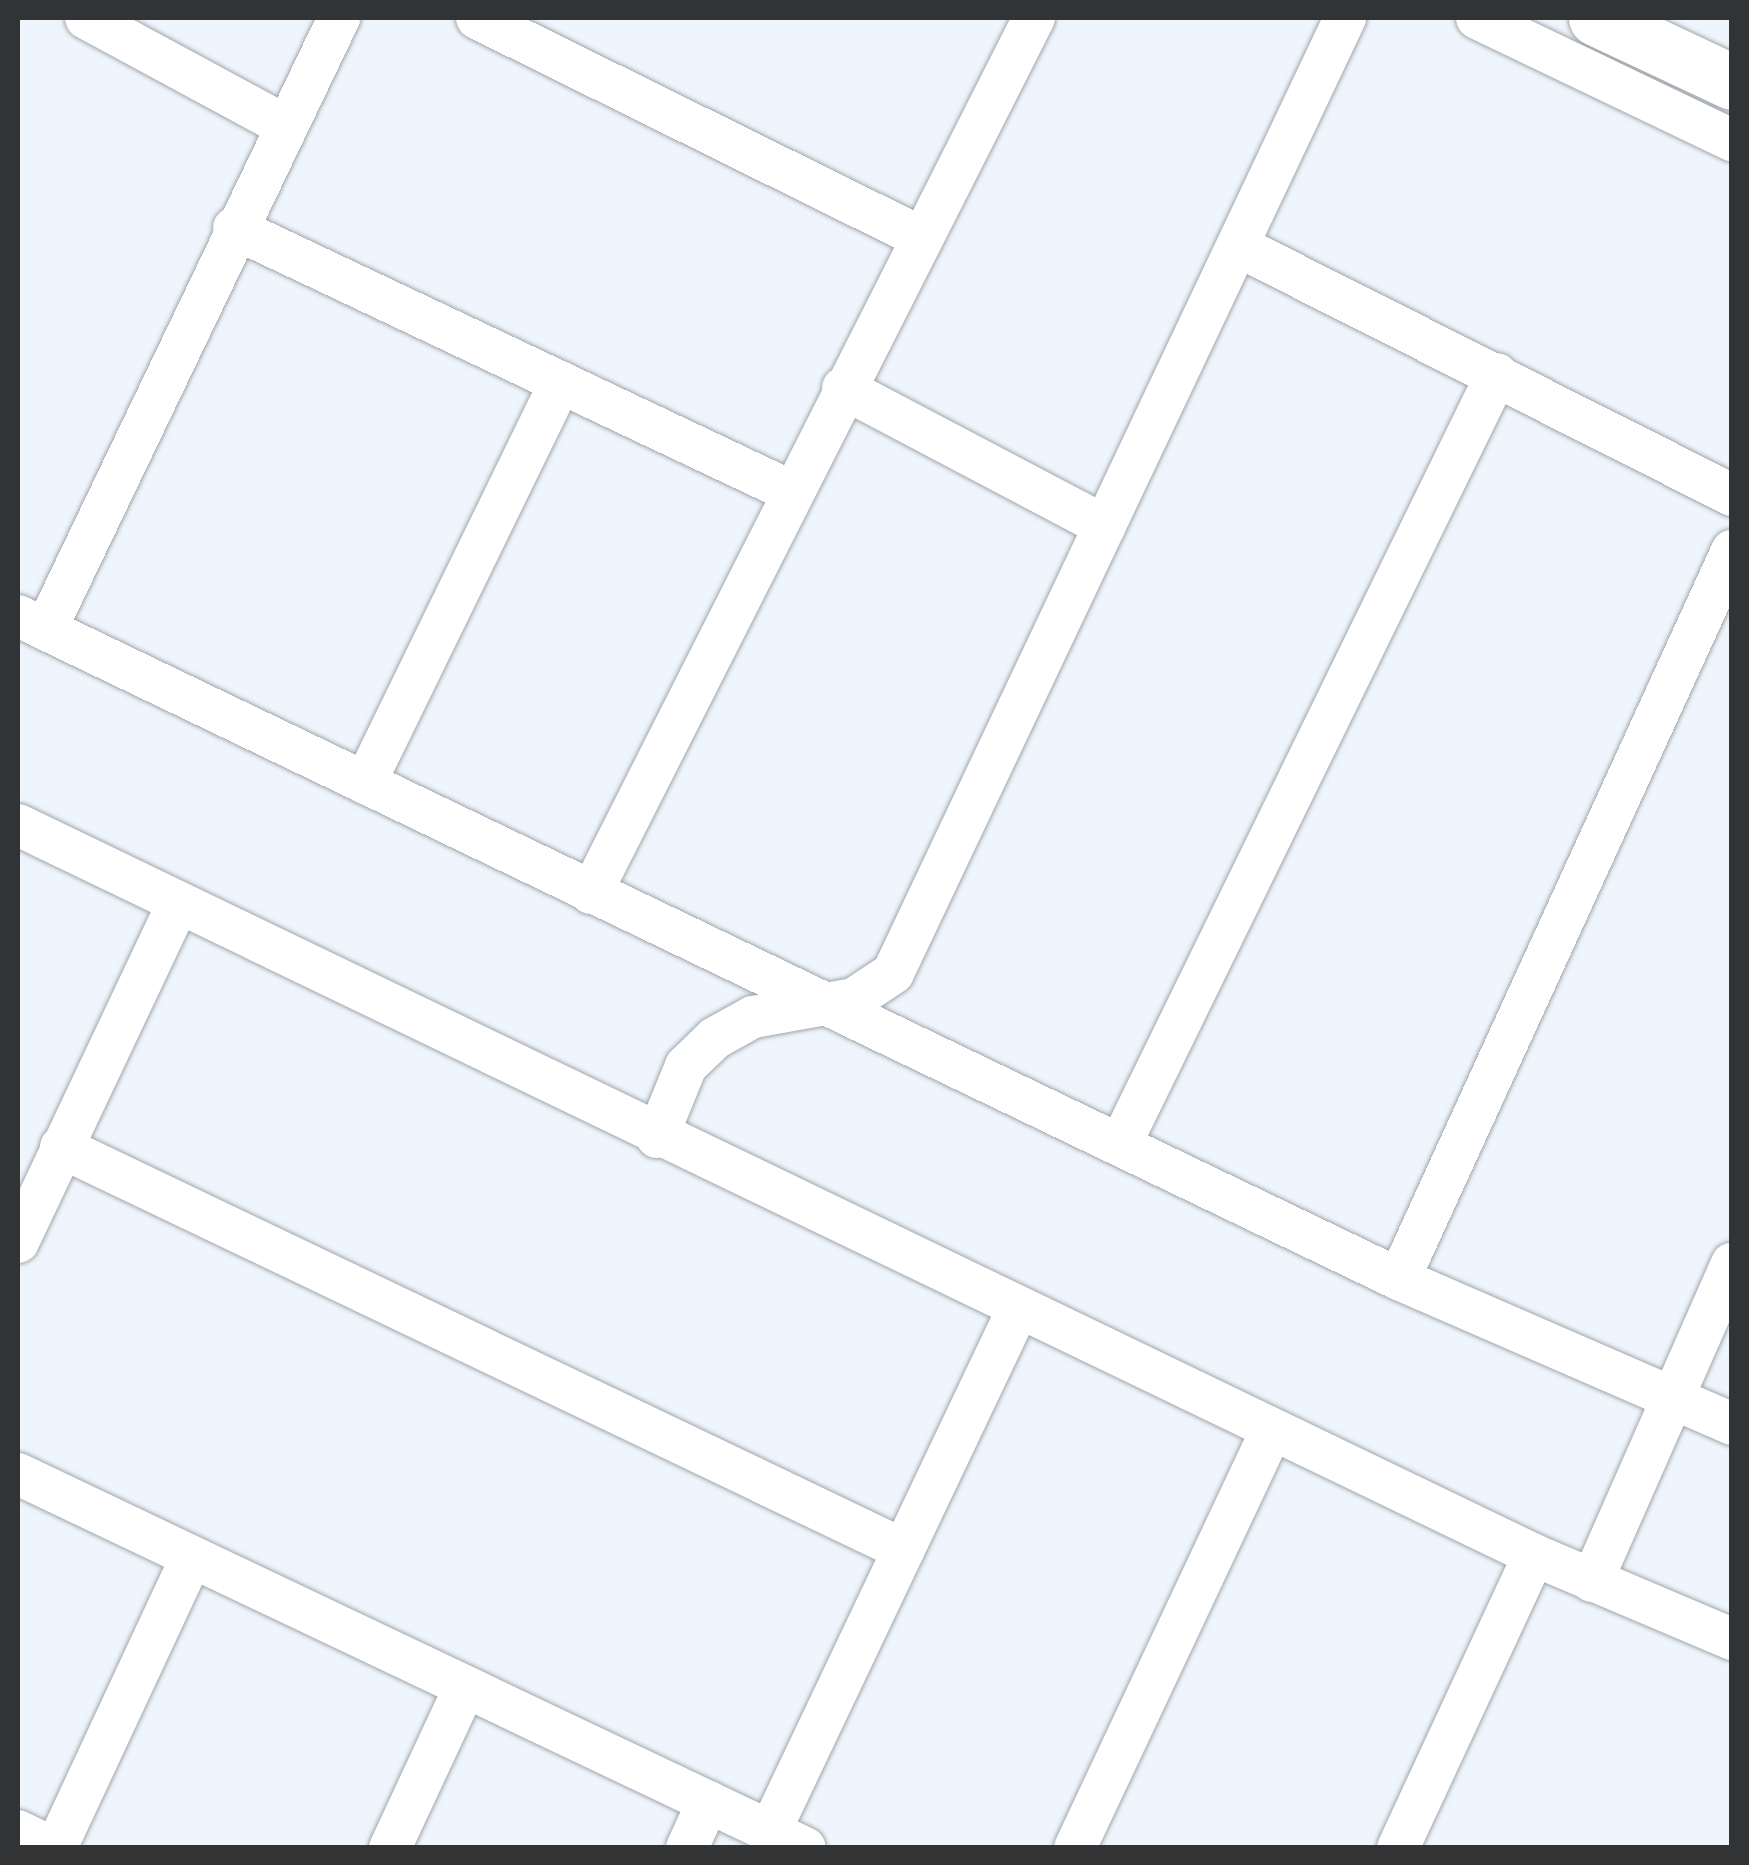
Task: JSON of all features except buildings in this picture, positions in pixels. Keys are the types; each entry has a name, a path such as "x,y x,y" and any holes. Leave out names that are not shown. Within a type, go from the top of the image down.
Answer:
{"street":[{"path":"86,18 282,124"},
{"path":"339,18 32,622 1399,1278 1732,1424"},
{"path":"477,18 921,237"},
{"path":"590,893 790,491 1034,18"},
{"path":"656,1137 686,1066 714,1038 753,1017 854,999 893,974 1344,18"},
{"path":"1478,18 1732,140"},
{"path":"1596,18 1732,82"},
{"path":"234,228 790,491"},
{"path":"1238,246 1732,495"},
{"path":"1120,1144 1497,374"},
{"path":"366,783 560,382"},
{"path":"843,388 1105,526"},
{"path":"1399,1278 1732,551"},
{"path":"18,826 176,908 1534,1555 1732,1639"},
{"path":"18,1242 176,908"},
{"path":"61,1148 904,1550"},
{"path":"1592,1581 1732,1263"},
{"path":"18,1474 787,1839 904,1550 1018,1309"},
{"path":"1075,1848 1272,1430"},
{"path":"1398,1848 1534,1555"},
{"path":"18,1831 54,1848 192,1557"},
{"path":"390,1848 465,1687"},
{"path":"686,1848 708,1802"}]}
